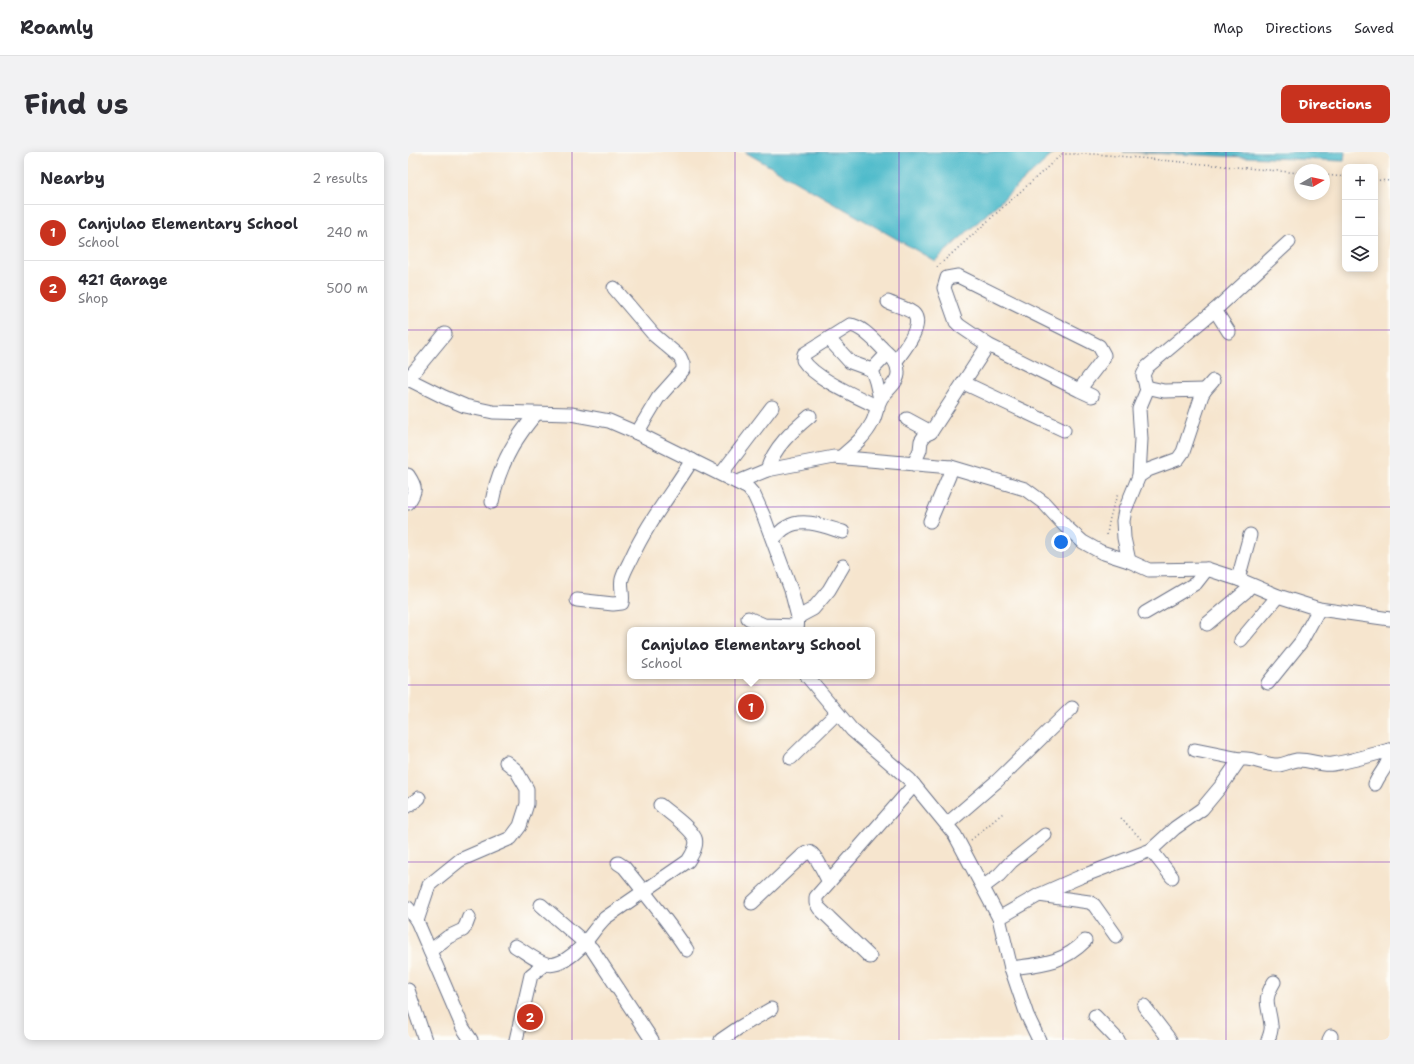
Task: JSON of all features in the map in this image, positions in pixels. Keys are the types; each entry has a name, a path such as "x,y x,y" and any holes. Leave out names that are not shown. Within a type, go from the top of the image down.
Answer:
{"street":[{"path":"1129,561 1124,538 1123,521 1125,510 1139,476 1141,439 1139,409 1146,387 1143,375 1147,367 1215,310 1289,242"},
{"path":"1079,390 1104,359 1104,355 1098,346 958,276 948,278 944,288 956,322 960,326 988,345 1079,390 1092,396"},
{"path":"614,288 654,335 680,357 683,364 683,370 658,398 637,433"},
{"path":"872,370 892,358 914,332 917,326 914,314 888,302"},
{"path":"1215,310 1230,332"},
{"path":"841,457 869,429 879,403 899,374 892,358 873,339 854,326 850,325 804,354 803,360 807,367 836,386 879,403"},
{"path":"444,334 408,379 465,406 493,412 571,414 609,421 637,433 748,488 754,495 773,540 791,590 797,624"},
{"path":"829,339 850,362 872,370"},
{"path":"914,464 920,450 932,439 931,432 988,345"},
{"path":"872,370 876,382 879,403"},
{"path":"964,383 1064,430"},
{"path":"1139,476 1148,470 1178,459 1183,452 1188,436 1209,386 1164,391 1146,387"},
{"path":"721,474 772,407"},
{"path":"492,502 495,485 512,447 519,434 536,414"},
{"path":"767,470 769,463 781,444 792,431 810,416"},
{"path":"907,419 931,432"},
{"path":"738,482 767,470 834,457 951,467 1025,489 1044,503 1065,526 1083,542 1101,552 1129,561 1149,570 1208,569 1238,578 1278,596 1319,609 1390,619"},
{"path":"577,600 613,604 622,603 622,580 635,551 657,512 681,480 692,460"},
{"path":"930,521 949,476 951,467"},
{"path":"408,475 415,488 414,494 408,502"},
{"path":"773,540 780,531 788,526 803,523 822,526 843,532"},
{"path":"1238,578 1250,535"},
{"path":"754,624 797,624 813,609 829,590 843,566"},
{"path":"1145,613 1196,583 1208,569"},
{"path":"1207,624 1245,592 1251,585"},
{"path":"1241,640 1278,596"},
{"path":"1268,683 1301,642 1319,609"},
{"path":"809,679 852,730 910,780 947,824 962,847 999,918 1011,968 1027,1015 1039,1040"},
{"path":"947,824 997,781 1072,708"},
{"path":"791,758 837,713"},
{"path":"1195,750 1240,759 1247,758 1268,764 1278,765 1297,760 1324,765 1339,763 1390,750 1387,765 1378,775 1375,784"},
{"path":"999,918 1039,895 1080,877 1151,850 1175,828 1202,809 1222,785 1240,759"},
{"path":"417,921 429,885 460,860 512,838 520,826 527,804 527,789 516,770 506,762"},
{"path":"870,957 819,908 816,903 816,897 914,785"},
{"path":"408,806 419,798"},
{"path":"515,946 545,964 551,965 562,961 586,943 605,918 688,861 695,847 695,838 687,828 660,805"},
{"path":"983,887 1045,835"},
{"path":"1151,850 1172,877"},
{"path":"752,903 808,852 812,852 815,856 829,882"},
{"path":"618,863 624,867 674,930 686,950"},
{"path":"1039,895 1089,902 1094,905 1116,936"},
{"path":"541,905 586,943 652,1040"},
{"path":"408,908 417,921 463,1028 471,1040"},
{"path":"430,951 448,937 462,930 469,917"},
{"path":"1011,968 1051,963 1078,948 1085,942"},
{"path":"516,1040 531,974 545,964"},
{"path":"1268,1040 1271,1029 1267,1010 1267,997 1268,991 1274,982"},
{"path":"408,990 421,1039"},
{"path":"1144,1006 1170,1040"},
{"path":"722,1040 740,1027 771,1009"},
{"path":"1095,1016 1118,1040"}],"path":[{"path":"937,267 1062,154 1096,154 1294,172"},
{"path":"1330,176 1342,177"},
{"path":"1378,180 1390,182"},
{"path":"962,847 1003,813"},
{"path":"1121,818 1151,850"}],"water":[{"path":"745,152 1055,152 935,261"},
{"path":"1123,152 1345,152 1344,161"}],"place":[{"name":"Canjulao Elementary School","path":"751,707"},
{"name":"421 Garage","path":"530,1017"}]}
